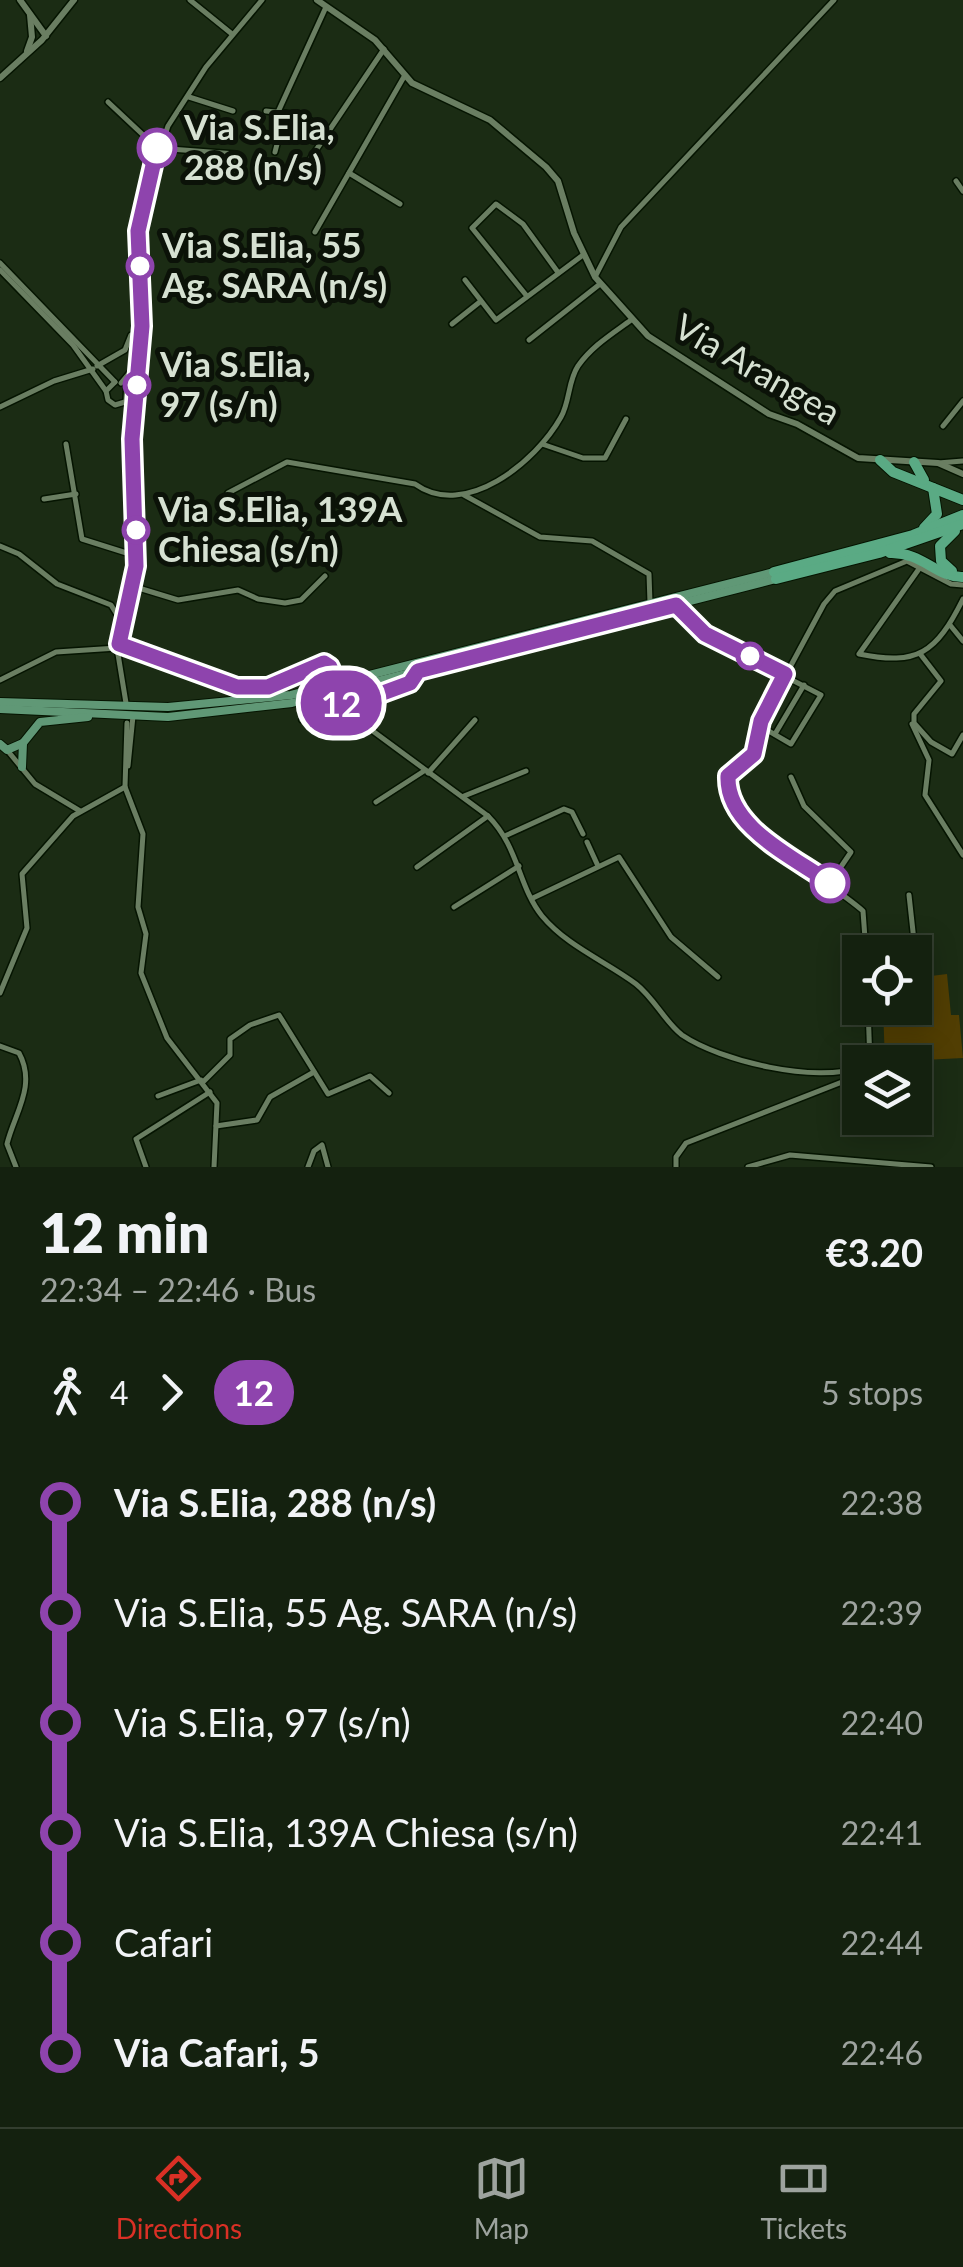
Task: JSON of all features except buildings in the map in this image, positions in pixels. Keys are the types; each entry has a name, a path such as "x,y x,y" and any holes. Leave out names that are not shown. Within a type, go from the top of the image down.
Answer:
{"highway":[{"path":"880,460 887,469 919,472 963,500"},
{"path":"913,535 938,514 919,472"},
{"path":"775,575 913,535 963,515"},
{"path":"775,575 880,552 963,526"},
{"path":"963,526 942,541 939,554 947,569 963,578"},
{"path":"880,552 910,554 947,575 963,578"}],"main road":[{"path":"0,705 168,708 291,695 775,575"},
{"path":"0,705 130,719 230,712 313,698 676,605 775,575"},
{"path":"22,766 23,744 29,732 48,718 102,718 108,714"},
{"path":"3,747 23,744"}],"street":[{"path":"20,0 44,38"},
{"path":"0,78 44,38 74,0"},
{"path":"190,0 232,34"},
{"path":"126,703 118,646 136,556 133,420 142,336 138,231 157,148 187,96 262,0"},
{"name":"Via Arangea","path":"317,0 384,49 405,75 490,120 546,167 562,190 584,255 598,280 630,320 706,377 769,414 858,458 880,460"},
{"path":"529,340 598,280 621,226 834,0"},
{"path":"275,152 282,113 326,6"},
{"path":"25,56 32,27 30,14"},
{"path":"32,27 44,38"},
{"path":"304,168 384,49"},
{"path":"315,232 405,75"},
{"path":"187,96 233,111"},
{"path":"108,102 157,148 236,154"},
{"path":"266,111 303,115 325,132"},
{"path":"348,173 400,204"},
{"path":"956,181 963,191"},
{"path":"526,295 472,228 496,204 522,224 556,271"},
{"path":"465,280 496,320 556,271 584,255"},
{"path":"0,266 95,367 108,400 122,403"},
{"path":"452,324 481,301"},
{"path":"228,493 286,462 415,484 428,493 464,494 495,482 542,444 566,406 578,366 593,348 630,320"},
{"path":"0,407 95,367 125,350 131,335 142,336"},
{"path":"106,391 122,383 139,362"},
{"path":"95,367 122,383"},
{"path":"122,383 122,403 133,420"},
{"path":"943,426 963,400"},
{"path":"542,444 582,458 605,458 626,419"},
{"path":"66,444 82,539 136,556"},
{"path":"938,462 963,474"},
{"path":"919,472 938,462 963,462"},
{"path":"44,499 76,494"},
{"path":"464,494 540,537 592,541 649,574 650,603"},
{"path":"0,546 19,554 58,584 111,604 121,621"},
{"path":"865,935 864,911 830,883 759,836 728,792 728,776 754,754 760,726 785,674 835,591 906,561 951,584 963,578"},
{"path":"921,566 859,654 898,662 922,655 950,624 963,599"},
{"path":"132,586 178,600 224,590 285,603 300,600 324,576"},
{"path":"676,605 705,634 821,695 791,744 760,726"},
{"path":"950,624 963,641"},
{"path":"0,680 56,652 118,646 246,688 268,687 320,663 330,667 342,705 488,816 507,835 533,898 549,924 635,983 688,1038 763,1067 842,1072"},
{"path":"922,655 941,682 914,714 929,760 925,795 962,850"},
{"path":"313,698 314,704 302,720 410,683 418,671"},
{"path":"775,735 804,685"},
{"path":"130,719 125,786 143,834 138,907 146,934 141,972 167,1038 218,1106 214,1167"},
{"path":"376,802 427,772 475,720"},
{"path":"914,723 931,742 952,754 963,735"},
{"path":"3,747 35,784 80,811"},
{"path":"463,797 526,772"},
{"path":"790,777 804,806 851,852 830,883"},
{"path":"0,993 27,928 22,874 80,811 125,786"},
{"path":"507,835 564,810 572,812 583,834"},
{"path":"417,867 488,816"},
{"path":"587,842 598,866"},
{"path":"533,898 619,857 671,937 718,976"},
{"path":"454,907 520,865"},
{"path":"909,895 914,935"},
{"path":"158,1096 202,1081 230,1054 230,1038 250,1025 280,1015 328,1094 370,1076 389,1093"},
{"path":"0,1046 19,1054 24,1064 23,1108 8,1144 16,1167"},
{"path":"216,1126 257,1120 270,1097 314,1072"},
{"path":"676,1167 676,1157 686,1143 842,1082"},
{"path":"146,1167 136,1139 210,1092"},
{"path":"308,1167 314,1151 322,1146 328,1167"},
{"path":"748,1167 790,1155 930,1167"}],"shaded area":[{"path":"947,974 951,1015 959,1015 963,1058 932,1060 932,1045 884,1045 884,1025 932,1025 932,976"}],"bus line":[{"name":"12","path":"157,148 138,231 142,326 132,439 137,493 136,566 119,628 119,644 138,647 237,687 256,690 324,663 330,667 342,708 410,683 418,671 676,605 705,634 785,674 761,721 754,754 728,776 728,792 759,836 830,883"}],"place":[{"name":"Via S.Elia, 288 (n/s)","path":"157,148"},
{"name":"Via S.Elia, 55 Ag. SARA (n/s)","path":"140,266"},
{"name":"Via S.Elia, 97 (s/n)","path":"137,385"},
{"name":"Via S.Elia, 139A Chiesa (s/n)","path":"136,530"}]}
